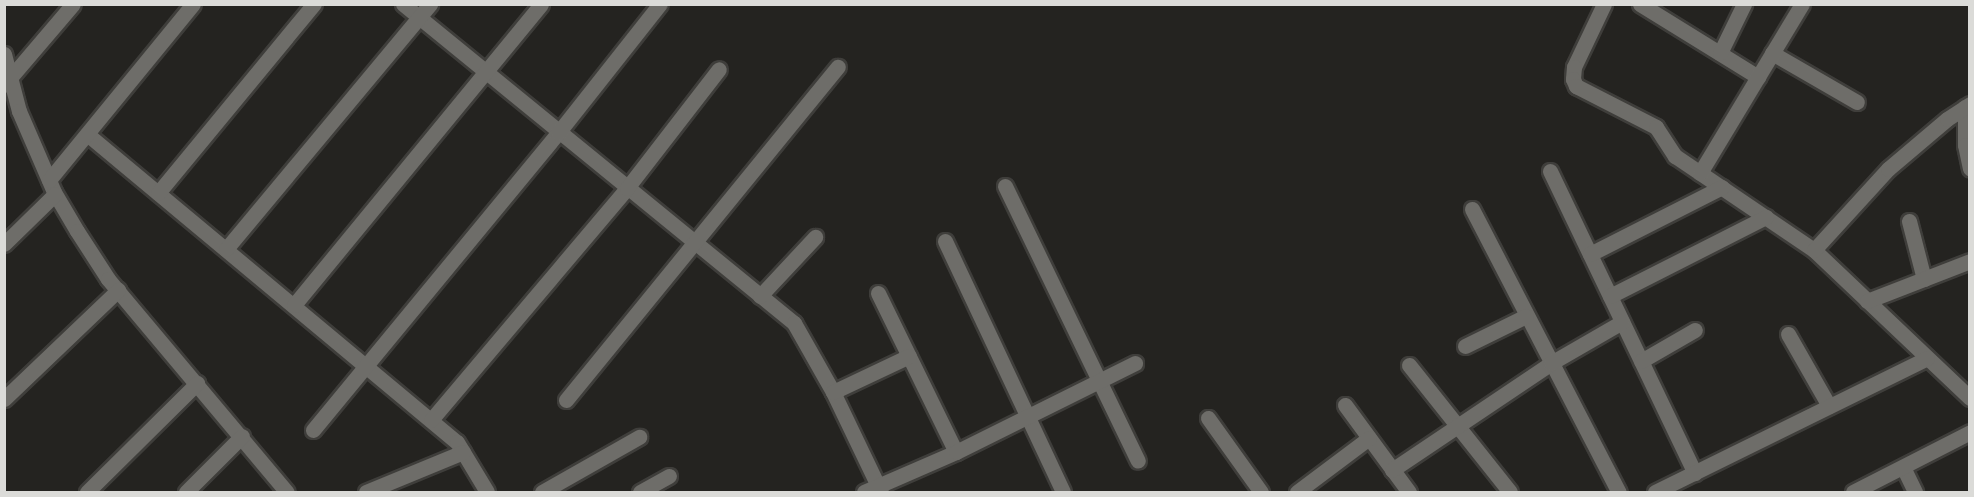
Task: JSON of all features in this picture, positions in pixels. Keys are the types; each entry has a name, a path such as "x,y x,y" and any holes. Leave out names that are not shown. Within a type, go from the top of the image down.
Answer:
{"street":[{"path":"7,82 74,4"},
{"path":"4,244 52,187 87,134 193,4"},
{"path":"158,192 314,4"},
{"path":"403,4 558,133 794,323 833,392 874,490 1135,363"},
{"path":"226,249 430,4"},
{"path":"294,305 541,4"},
{"path":"313,430 558,133 660,4"},
{"path":"1604,4 1574,67 1573,79 1576,86 1656,127 1675,156 1814,250 1970,398"},
{"path":"1640,4 1758,77"},
{"path":"1720,53 1744,4"},
{"path":"1700,173 1802,4"},
{"path":"1772,53 1857,102"},
{"path":"4,54 7,82 52,187 118,290 287,492"},
{"path":"566,400 838,67"},
{"path":"431,420 627,188 719,69"},
{"path":"1967,106 1965,144 1970,168"},
{"path":"1814,250 1888,169 1947,119 1967,106"},
{"path":"87,134 457,442 483,491"},
{"path":"1550,171 1695,473"},
{"path":"1005,186 1138,460"},
{"path":"1590,254 1722,188"},
{"path":"1472,209 1619,492"},
{"path":"1610,296 1766,217"},
{"path":"1910,221 1924,279"},
{"path":"760,296 815,237"},
{"path":"945,241 1063,492"},
{"path":"1867,301 1970,261"},
{"path":"4,399 118,290"},
{"path":"878,293 956,452"},
{"path":"1465,346 1526,315"},
{"path":"1392,470 1551,363 1623,322"},
{"path":"1641,361 1695,330"},
{"path":"1788,334 1829,406"},
{"path":"833,392 909,356"},
{"path":"1655,492 1927,358"},
{"path":"1409,365 1510,492"},
{"path":"87,492 197,383"},
{"path":"1345,405 1409,492"},
{"path":"1208,418 1261,492"},
{"path":"1853,492 1970,432"},
{"path":"186,492 242,436"},
{"path":"542,492 639,437"},
{"path":"1297,492 1369,438"},
{"path":"366,492 463,452"},
{"path":"1903,467 1915,492"},
{"path":"640,492 669,476"}]}
